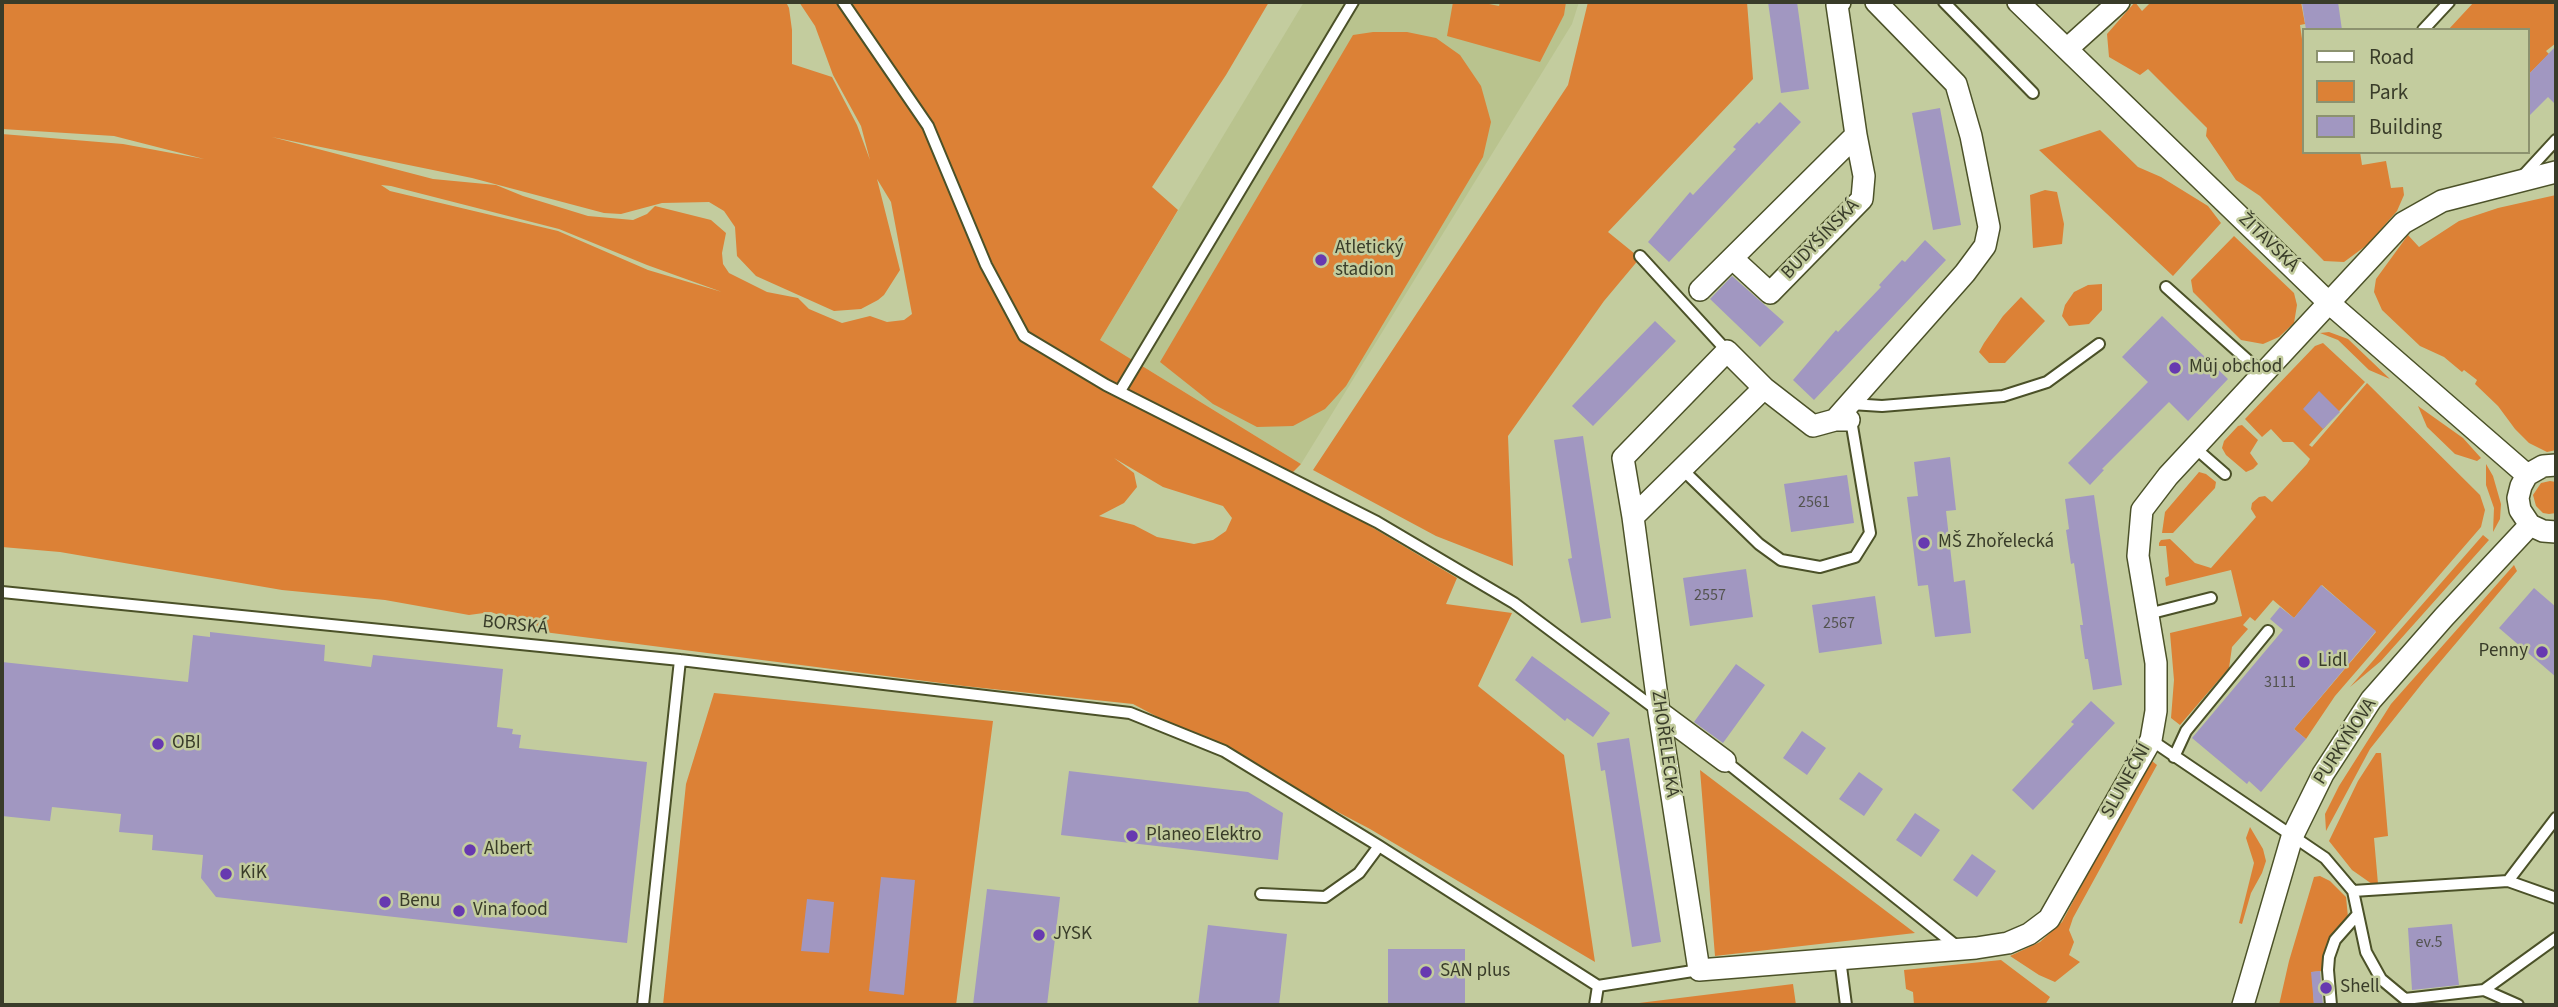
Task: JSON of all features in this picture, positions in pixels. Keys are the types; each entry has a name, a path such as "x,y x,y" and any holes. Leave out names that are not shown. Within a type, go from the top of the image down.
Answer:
{"street":[{"name":"BUDYŠÍNSKÁ","path":"1733,259 1770,293 1862,199 1864,176 1837,5 1840,2"},
{"path":"1727,351 1764,388 1813,426 1845,415 1985,246 1989,227 1971,136 1956,84 1876,2"},
{"name":"ŽITAVSKÁ","path":"2018,2 2328,302 2527,475"},
{"path":"2068,48 2119,2"},
{"path":"1700,290 1856,135"},
{"name":"SLUNEČNÍ","path":"1699,970 2008,943 2029,934 2049,919 2151,740 2156,711 2156,663 2138,556 2142,510 2194,447 2403,223 2442,201 2556,172"},
{"name":"ZHOŘELECKÁ","path":"1699,970 1623,458 1727,351"},
{"path":"1633,517 1764,388"},
{"path":"2556,465 2543,466 2527,475 2519,492 2522,515 2530,524 2543,531 2556,532"},
{"name":"PURKYŇOVA","path":"2243,1005 2292,837 2323,774 2371,700 2530,524"},
{"path":"1659,712 1725,761"}],"lane":[{"path":"843,2 928,126 986,265 1024,336 1120,391 1377,522 1440,559 1514,603 1659,712"},
{"path":"1120,391 1353,2"},
{"path":"1944,2 2033,93"},
{"path":"2425,28 2449,2"},
{"path":"2517,182 2556,140"},
{"path":"1640,256 1727,351"},
{"path":"2166,287 2262,373"},
{"path":"1683,470 1759,544 1781,560 1820,568 1856,557 1870,533 1845,415 1882,406 2003,396 2047,382 2099,344"},
{"path":"2194,447 2225,474"},
{"name":"BORSKÁ","path":"2,592 680,660 1130,713 1224,751 1380,846 1598,986"},
{"path":"2148,614 2211,598"},
{"path":"2174,757 2186,731 2267,631"},
{"path":"643,1005 680,660"},
{"path":"2151,740 2325,858 2353,891 2366,953 2381,979 2402,1002 2484,990 2556,938"},
{"path":"1725,761 1961,949"},
{"path":"2508,881 2556,818"},
{"path":"1261,894 1325,897 1359,873 1380,846"},
{"path":"2353,891 2508,881 2556,898"},
{"path":"2331,1005 2329,957 2335,940 2358,914"},
{"path":"1840,958 1846,1005"},
{"path":"1595,1005 1598,986 1699,970"},
{"path":"2484,990 2518,1005"}],"shaded area":[{"name":"Atletický stadion","path":"1304,2 1579,2 1572,24 1301,464 1100,340"}],"green space":[{"path":"2,2 786,2 792,30 792,64 832,77 857,125 870,160 861,126 833,75 815,26 799,2 1269,2 1226,75 1152,187 1178,210 1100,340 1301,464 1288,477 1457,578 1446,604 1512,613 1478,686 1564,755 1595,962 1370,829 1133,704 964,686 544,632 491,612 469,615 385,600 282,590 60,552 2,547 2,134 123,144 204,159 114,136 2,129","holes":["272,137 472,178 604,213 621,214 662,203 709,202 724,211 735,227 737,256 756,276 834,311 861,309 878,300 900,270 877,179 891,202 912,314 904,320 887,322 870,316 842,323 809,309 798,298 767,292 729,273 723,264 722,253 726,233 711,220 655,206 647,214 633,220 588,216 496,185 433,179","381,185 559,229 722,292 648,270 558,231 390,191","1114,458 1163,487 1223,506 1232,518 1226,531 1213,540 1194,544 1157,537 1134,525 1099,516 1124,503 1137,487 1134,473"]},
{"path":"1453,2 1479,2 1499,6 1500,2 1566,2 1564,15 1540,62 1447,36"},
{"path":"1588,2 1747,2 1753,79 1608,232 1640,258 1604,301 1508,436 1513,566 1436,536 1313,470 1568,85"},
{"path":"2135,2 2142,11 2151,2 2301,2 2305,24 2300,25 2302,154 2360,154 2362,165 2386,161 2391,188 2403,187 2404,195 2397,211 2367,245 2344,262 2324,261 2260,196 2236,180 2206,136 2207,128 2148,69 2140,75 2109,57 2107,34"},
{"path":"2474,2 2556,2 2556,43 2546,51 2549,54 2530,73 2530,28 2450,28"},
{"name":"Atletický stadion","path":"1407,32 1436,38 1460,55 1481,86 1491,122 1483,157 1346,386 1325,409 1293,426 1257,427 1213,404 1160,362 1353,35"},
{"path":"2100,130 2138,167 2161,177 2208,206 2221,223 2173,276 2039,150"},
{"path":"2045,190 2057,192 2064,224 2062,244 2033,248 2030,195"},
{"path":"2556,195 2556,450 2547,452 2529,443 2515,429 2498,406 2475,384 2477,380 2444,357 2420,346 2382,310 2374,292 2376,279 2408,235 2419,247 2459,221 2498,208"},
{"path":"2234,236 2294,293 2297,305 2294,323 2279,337 2263,344 2241,340 2193,292 2191,280"},
{"path":"2102,284 2102,310 2089,324 2069,326 2062,316 2065,305 2074,292 2088,285"},
{"path":"2021,297 2045,321 2005,363 1989,363 1979,352 2003,316"},
{"path":"2329,332 2348,339 2390,379 2369,370 2338,340 2320,333"},
{"path":"2323,343 2365,382 2309,445 2312,447 2367,383 2480,495 2485,510 2481,527 2335,696 2306,739 2294,729 2376,632 2322,585 2294,618 2273,600 2255,621 2250,617 2243,625 2248,629 2232,647 2229,668 2180,725 2171,718 2174,680 2170,633 2242,616 2231,570 2166,586 2165,578 2169,576 2166,546 2159,546 2159,543 2161,540 2170,539 2195,563 2211,568 2256,517 2251,509 2252,503 2265,496 2272,502 2307,464 2310,459 2293,442 2283,442 2271,429 2262,437 2245,419 2315,346"},
{"path":"2418,406 2463,438 2481,458 2477,461 2455,454 2427,427"},
{"path":"2242,425 2258,440 2250,453 2258,464 2246,472 2226,455 2222,448 2224,441"},
{"path":"2486,464 2493,476 2501,504 2500,519 2493,532 2494,508 2486,485"},
{"path":"2199,472 2216,482 2215,488 2173,533 2162,533 2165,512"},
{"path":"2556,482 2556,513 2549,514 2543,513 2536,506 2533,495 2541,483"},
{"path":"2483,535 2489,540 2381,661 2350,687"},
{"path":"2514,565 2517,571 2370,749 2326,831 2325,814 2339,786 2391,704"},
{"path":"714,693 993,721 956,1005 663,1005 686,784"},
{"path":"2376,753 2381,753 2388,836 2374,838 2378,884 2372,884 2352,870 2329,841 2358,781"},
{"path":"2152,761 2157,765 2073,918 2069,930 2074,942 2069,955 2080,962 2055,982 2039,975 2010,956 2040,942 2062,922 2147,764"},
{"path":"1700,770 1915,933 1715,956"},
{"path":"2250,827 2263,849 2266,861 2251,893 2242,924 2239,923 2254,863 2246,838"},
{"path":"2320,876 2330,881 2346,897 2348,917 2330,941 2323,971 2312,972 2314,1005 2279,1005 2314,877"},
{"path":"2001,960 2050,997 2045,1005 1914,1005 1913,992 1906,989 1904,970"},
{"path":"1793,984 1796,1005 1612,1005 1639,1003"}],"building":[{"path":"1768,2 1797,2 1809,89 1781,93"},
{"path":"2338,2 2342,28 2306,28 2302,3"},
{"path":"2556,46 2556,105 2548,97 2530,115 2530,73"},
{"path":"1780,102 1801,122 1669,262 1648,242 1690,192 1693,195 1736,149 1733,147"},
{"path":"1940,108 1961,225 1933,230 1912,113"},
{"path":"1925,240 1946,260 1814,400 1793,380 1836,330 1838,332 1881,287 1879,285 1902,260 1905,262"},
{"path":"1732,276 1784,322 1760,347 1710,299"},
{"name":"Můj obchod","path":"2162,316 2228,379 2188,421 2169,402 2102,469 2104,470 2090,485 2068,463 2148,382 2122,357"},
{"path":"1655,321 1676,341 1593,426 1572,406"},
{"path":"2319,391 2340,412 2323,429 2303,409"},
{"path":"1583,436 1611,618 1581,623 1568,559 1572,558 1554,440"},
{"path":"1950,457 1956,510 1946,511 1954,582 1965,580 1971,633 1935,637 1928,585 1918,586 1907,497 1918,496 1914,462"},
{"path":"1847,475 1854,523 1791,532 1784,484"},
{"path":"2094,495 2122,685 2093,690 2088,659 2085,659 2074,563 2071,564 2066,530 2069,529 2065,499"},
{"path":"1746,569 1753,617 1690,626 1683,578"},
{"name":"Lidl","path":"2321,585 2376,631 2294,729 2306,739 2261,792 2249,781 2247,784 2192,738 2283,630 2270,619 2280,607 2294,618"},
{"name":"Penny","path":"2534,588 2556,607 2556,677 2499,628"},
{"path":"1875,596 1882,644 1819,653 1812,605"},
{"path":"210,632 325,645 324,661 371,667 373,655 503,669 497,727 513,729 512,734 521,735 519,748 647,762 627,943 216,897 201,878 203,855 152,850 153,835 119,832 121,814 52,807 50,821 2,816 2,662 188,682 193,635 210,637"},
{"path":"1532,656 1610,713 1593,737 1567,718 1565,721 1515,680"},
{"path":"1736,664 1765,685 1723,743 1694,722"},
{"path":"2091,701 2115,723 2033,810 2012,790 2074,724 2071,722"},
{"path":"1802,731 1826,748 1807,775 1783,758"},
{"path":"1629,738 1661,942 1632,947 1605,770 1601,771 1597,743"},
{"path":"1069,771 1248,792 1283,813 1278,860 1061,835"},
{"path":"1859,772 1883,789 1864,816 1839,799"},
{"path":"1915,813 1940,830 1921,857 1896,840"},
{"path":"1972,854 1996,871 1977,897 1953,880"},
{"path":"881,877 915,880 904,995 869,991"},
{"path":"987,889 1060,897 1047,1005 973,1005"},
{"path":"807,899 834,902 829,953 801,951"},
{"path":"2452,924 2459,985 2412,990 2408,928"},
{"path":"1208,925 1287,934 1279,1005 1198,1005"},
{"name":"SAN plus","path":"1388,949 1465,949 1465,1005 1388,1005"},
{"path":"2320,971 2323,1005 2314,1005 2311,972"}],"place":[{"name":"Atletický stadion","path":"1321,260"},
{"name":"Můj obchod","path":"2175,368"},
{"name":"MŠ Zhořelecká","path":"1924,543"},
{"name":"Penny","path":"2542,652"},
{"name":"Lidl","path":"2304,662"},
{"name":"OBI","path":"158,744"},
{"name":"Planeo Elektro","path":"1132,836"},
{"name":"Albert","path":"470,850"},
{"name":"KiK","path":"226,874"},
{"name":"Benu","path":"385,902"},
{"name":"Vina food","path":"459,911"},
{"name":"JYSK","path":"1039,935"},
{"name":"SAN plus","path":"1426,972"},
{"name":"Shell","path":"2326,988"}]}
